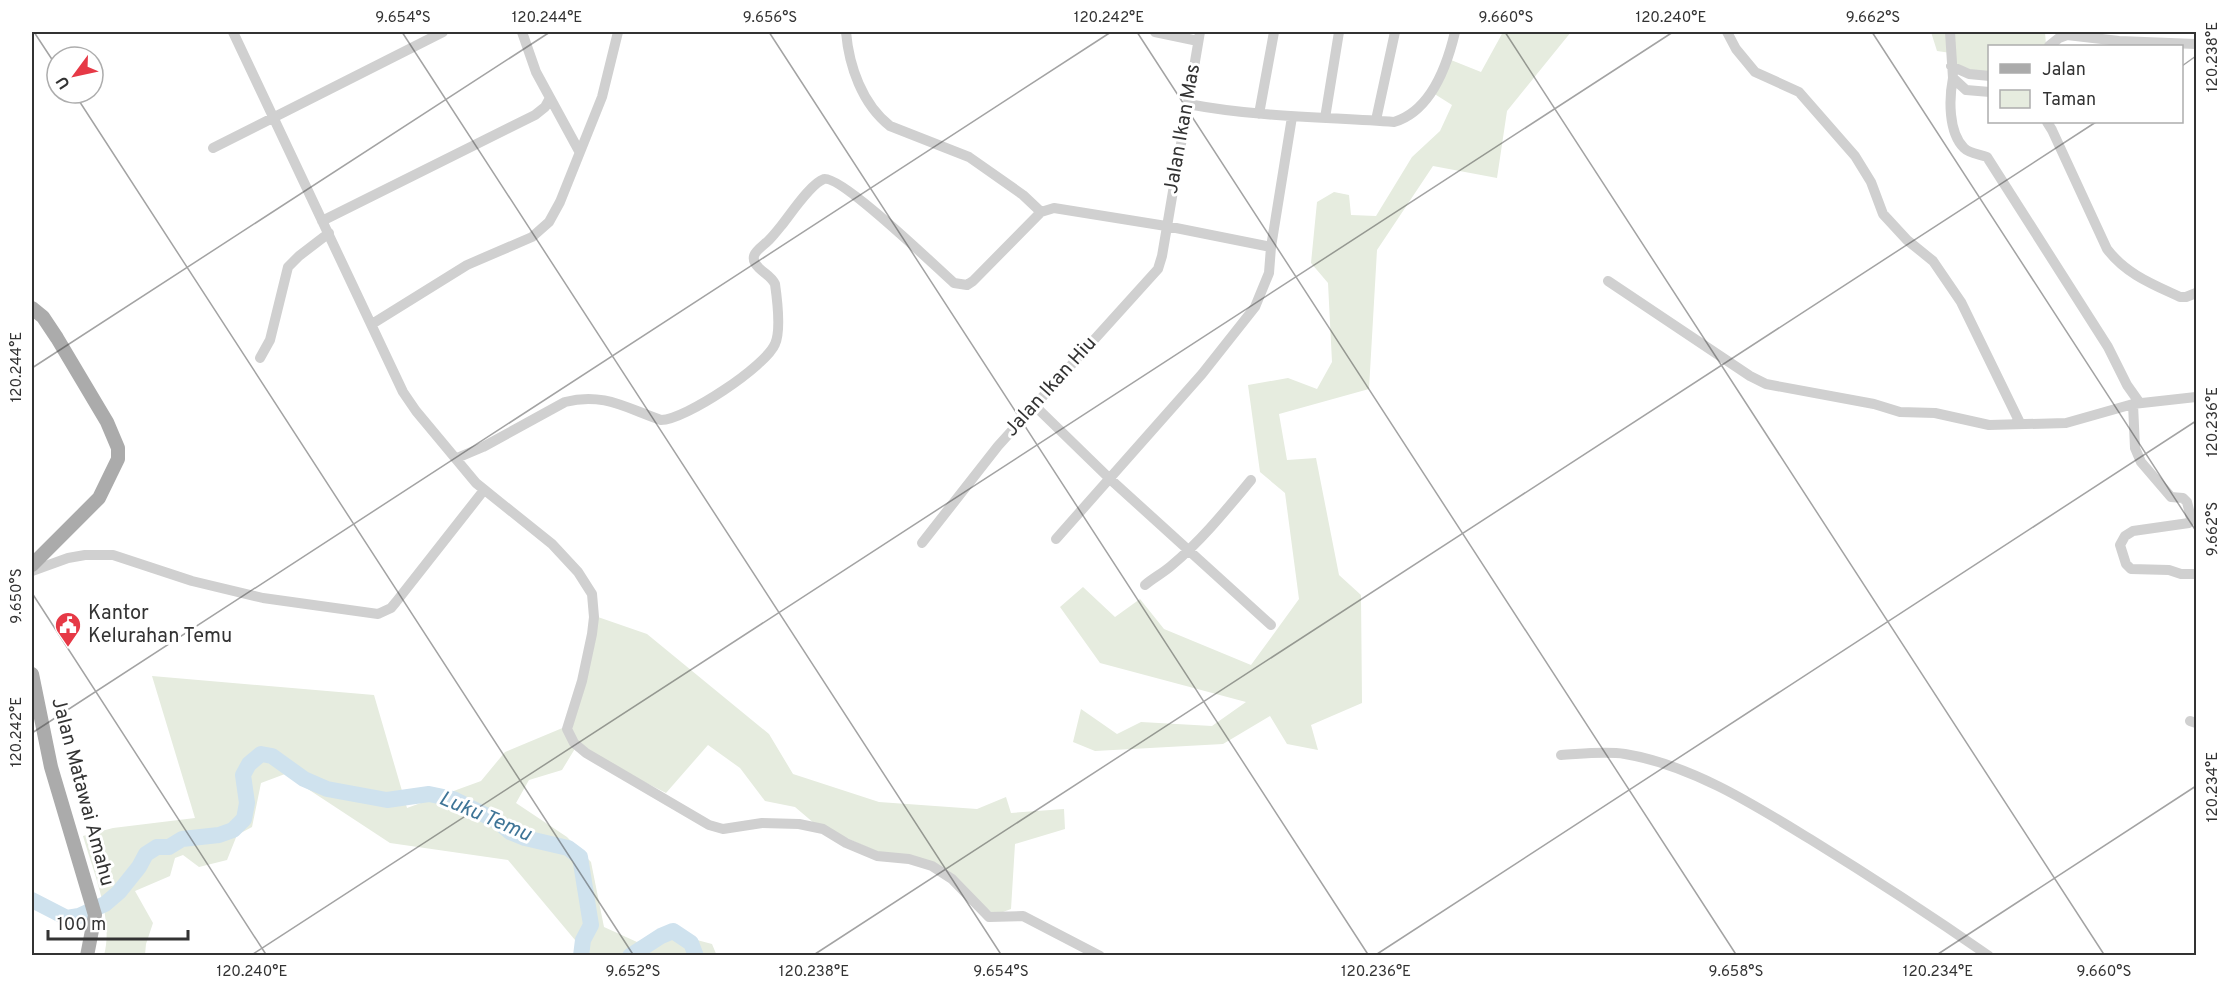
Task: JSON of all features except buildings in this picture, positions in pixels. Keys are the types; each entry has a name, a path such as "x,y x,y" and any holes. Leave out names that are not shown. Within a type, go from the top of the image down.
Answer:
{"main road":[{"path":"32,308 43,317 57,338 107,422 118,448 118,459 99,498 32,565"},
{"name":"Jalan Matawai Amahu","path":"32,674 51,767 95,915 87,956"}],"street":[{"path":"233,32 403,392 416,411 484,490 559,550 578,572 592,594 594,617 592,634 582,681 567,729 574,743 586,753 710,825 723,829 762,823 799,824 823,829 846,843 877,856 909,859 932,866 952,879 989,917 1023,916 1100,956"},
{"path":"213,148 443,32"},
{"path":"522,32 536,72 579,152"},
{"path":"372,324 452,274 519,244 542,229 556,213 602,97 618,32"},
{"path":"846,32 849,56 857,81 880,119 890,126 969,157 1023,195 1041,212"},
{"path":"1155,32 1199,36"},
{"path":"1259,114 1274,32"},
{"path":"1325,118 1339,32"},
{"path":"1376,120 1395,32"},
{"path":"1188,104 1224,111 1292,117 1400,120 1414,114 1420,108 1443,69 1455,32"},
{"path":"1727,32 1736,49 1755,72 1798,92 1855,156 1867,174 1883,214 1907,240 1933,261 1961,302 2020,423"},
{"path":"1950,32 1953,78 1949,99 1955,132 1959,140 1965,149 1987,158 2108,346 2136,403 2135,448 2141,462 2170,497 2183,498 2187,502 2191,518 2189,523 2140,530 2126,536 2120,546 2126,564 2131,569 2169,570 2181,574 2196,574"},
{"path":"2050,45 2067,35 2119,42 2196,44"},
{"name":"Jalan Ikan Mas","path":"1166,226 1199,36"},
{"path":"1951,66 1969,74 1988,76"},
{"path":"1953,78 1966,90 1988,92"},
{"path":"322,221 535,114 545,107 550,98"},
{"path":"1056,539 1202,374 1254,307 1269,273 1271,247 1292,117"},
{"path":"2047,123 2107,249 2114,258 2133,275 2180,297 2196,292"},
{"path":"457,458 483,447 565,402 578,399 599,398 661,420 671,419 705,402 750,370 776,343 777,330 775,284 756,265 754,255 756,250 771,238 820,180 831,179 839,183 867,204 954,283 962,285 973,281 1041,212 1059,208 1271,247"},
{"name":"Jalan Ikan Hiu","path":"922,543 971,478 1158,269 1166,226"},
{"path":"260,358 270,340 288,267 329,233"},
{"path":"1608,281 1750,376 1766,384 1874,404 1900,412 1935,413 1989,425 2020,423 2048,425 2066,423 2136,403 2196,397"},
{"path":"1034,405 1110,479 1271,625"},
{"path":"1144,585 1169,568 1188,551 1251,480"},
{"path":"32,571 68,558 85,555 113,555 183,578 263,598 378,614 391,608 484,490"},
{"path":"1561,755 1623,754 1666,764 1712,783 1765,811 1835,854 1989,956"}],"green space":[{"path":"1503,32 1571,32 1507,111 1497,178 1433,166 1377,250 1369,389 1279,414 1287,460 1316,458 1339,575 1361,595 1362,703 1311,725 1318,750 1287,744 1270,716 1223,744 1095,751 1073,742 1081,709 1117,734 1141,722 1212,726 1246,702 1100,663 1060,607 1083,587 1115,617 1140,599 1164,629 1251,665 1299,599 1285,493 1260,472 1248,385 1288,378 1317,389 1332,362 1328,283 1311,263 1317,202 1334,192 1349,195 1351,215 1376,216 1412,157 1440,131 1452,105 1433,93 1451,60 1481,72"},
{"path":"1931,32 2045,32 2046,45 1988,45 1988,72 1971,72 1951,65 1951,53 1937,51"},
{"path":"595,616 647,634 769,734 793,774 879,802 977,809 1006,797 1011,813 1064,809 1065,829 1015,844 1011,909 995,915 934,866 887,856 815,824 795,807 765,801 740,768 708,745 666,793 605,762 579,742 562,770 529,780 516,803 567,837 591,862 604,927 637,942 663,931 712,944 717,956 575,955 575,940 508,860 390,843 285,774 261,783 252,827 237,835 227,860 199,867 183,855 175,858 170,876 135,891 153,923 145,955 104,955 106,927 104,911 83,836 113,828 195,818 152,676 374,695 407,808 481,781 505,752 572,724"}],"waterway":[{"name":"Luku Temu","path":"32,900 67,918 79,916 105,904 119,892 139,867 146,854 157,847 169,847 182,839 219,835 233,830 244,819 247,803 243,775 249,764 261,754 272,756 304,779 327,789 387,800 429,794 453,799 497,821 510,832 568,848 580,857 591,925 583,940 581,956"},
{"name":"Luku Temu","path":"630,956 673,931 691,943 696,956"}],"place":[{"name":"Kantor Kelurahan Temu","path":"68,648"}]}
